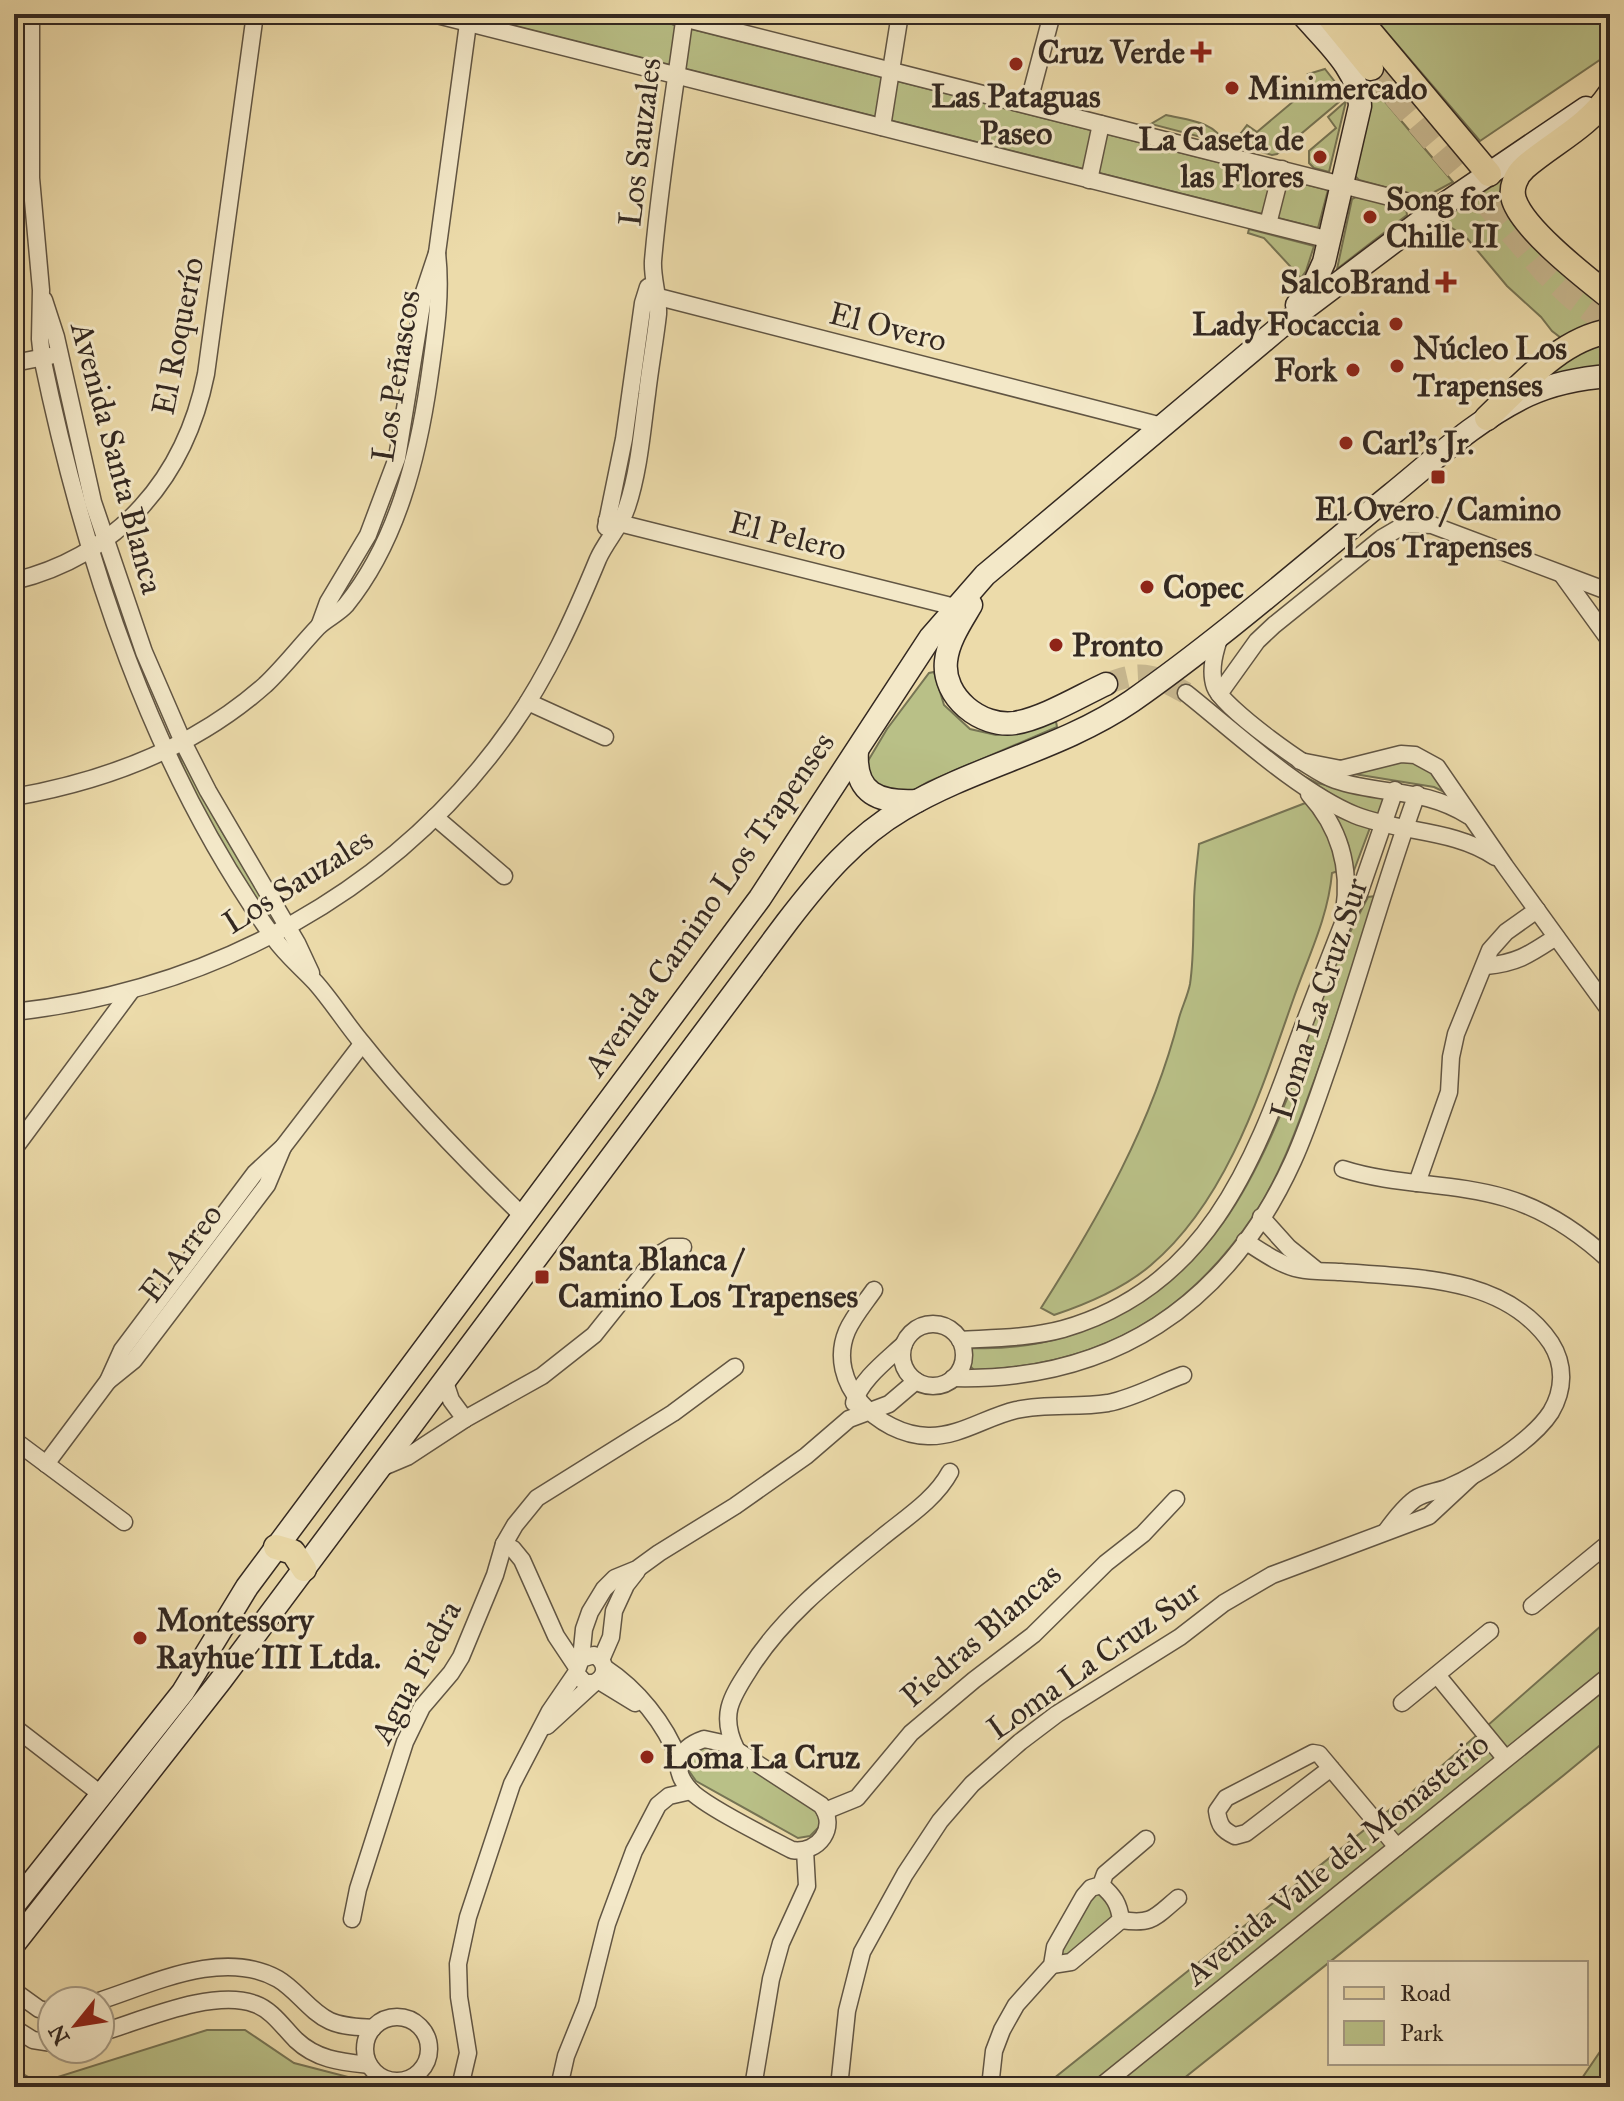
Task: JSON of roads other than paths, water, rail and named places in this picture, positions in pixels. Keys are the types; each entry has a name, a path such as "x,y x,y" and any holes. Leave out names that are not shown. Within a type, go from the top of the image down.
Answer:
{"main road":[{"path":"1279,328 1315,282 1330,240 1360,106 1353,77 1302,14"},
{"path":"1327,14 1371,68"},
{"path":"1355,14 1489,174"},
{"path":"1610,93 1586,121 1520,172 1513,192 1518,209 1525,218 1565,260 1610,297"},
{"name":"Avenida Camino Los Trapenses","path":"14,1905 183,1692 227,1616 276,1547 769,886 906,673 955,607 999,562 1279,328 1437,209 1610,93"},
{"path":"14,1944 212,1693 813,888 868,834 918,801 1099,721 1131,701 1487,418 1567,348 1590,336 1610,331"},
{"path":"1487,418 1548,387 1610,376"},
{"path":"999,562 960,623 947,656 949,681 963,704 987,720 1015,723 1106,684"},
{"path":"857,751 858,773 868,791 885,800 918,801"},
{"path":"276,1547 293,1552 304,1569"}],"street":[{"name":"El Roquerío","path":"14,581 61,565 104,540 142,507 185,442 197,409 211,343 255,14"},
{"path":"433,14 469,18 677,76 1330,240"},
{"path":"667,14 1437,209"},
{"path":"882,127 900,14"},
{"path":"1028,105 1052,14"},
{"name":"Avenida Santa Blanca","path":"32,15 29,123 41,290 104,540 144,652 183,742 280,932"},
{"name":"Los Sauzales","path":"14,1012 75,1004 131,991 211,964 280,932 369,874 435,817 485,761 528,702 567,631 614,522 628,506 640,450 658,309 651,289 661,182 684,16"},
{"name":"Los Peñascos","path":"14,797 93,779 183,742 216,723 263,686 320,624 328,602 368,535 388,485 403,433 424,292 437,253 469,18"},
{"path":"14,132 29,123"},
{"path":"1089,180 1101,124"},
{"path":"1268,224 1282,169"},
{"name":"El Overo","path":"651,289 1162,426"},
{"name":"Avenida Santa Blanca","path":"41,290 39,317 42,357 68,476 89,550 127,656 167,751 217,846 362,1044 439,1132 524,1217"},
{"path":"14,363 59,354"},
{"path":"1117,414 1130,426 1132,451"},
{"name":"El Pelero","path":"614,522 955,607"},
{"path":"1219,694 1257,641 1274,625 1382,538 1406,524 1432,525 1610,592"},
{"path":"1563,576 1610,641"},
{"path":"1221,632 1213,672 1219,694 1300,761 1336,781 1417,794 1443,802 1473,818"},
{"path":"1186,693 1298,781 1354,814 1404,830 1468,842 1505,866"},
{"path":"528,702 605,737"},
{"path":"1300,761 1334,769 1388,756 1415,755 1437,767 1610,1011"},
{"name":"Loma La Cruz Sur","path":"1298,781 1334,827 1345,858 1347,891 1342,926"},
{"name":"Loma La Cruz Sur","path":"904,1344 914,1330 931,1324 948,1328 960,1340 1044,1334 1079,1324 1126,1302 1167,1273 1186,1255 1234,1191 1261,1141 1342,926 1359,894 1395,790"},
{"name":"Loma La Cruz Sur","path":"916,1381 933,1386 953,1378 982,1379 1035,1373 1083,1362 1128,1344 1175,1313 1245,1241 1285,1177 1304,1134 1343,1025 1417,794"},
{"path":"435,817 504,876"},
{"path":"1417,1183 1449,1092 1456,1034 1490,950 1498,940 1537,910"},
{"path":"1486,966 1525,958 1556,937"},
{"path":"14,1149 131,991"},
{"name":"El Arreo","path":"46,1464 108,1381 122,1350 255,1173 283,1147 362,1044"},
{"path":"1343,1169 1386,1180 1503,1197 1523,1204 1579,1234 1610,1261"},
{"path":"1261,1217 1289,1248 1316,1270"},
{"name":"Loma La Cruz Sur","path":"839,2087 847,2011 862,1952 940,1821 972,1784 1057,1714 1180,1637 1224,1603 1272,1575 1429,1516 1472,1476 1518,1444 1550,1413 1560,1392 1560,1360 1540,1329 1511,1307 1473,1288 1435,1280 1307,1270 1287,1265 1245,1241"},
{"path":"381,1468 407,1457 465,1419 542,1376 594,1335 658,1255 671,1247 683,1247"},
{"path":"874,1290 847,1331 845,1370 870,1414 888,1426 908,1433 946,1435 1025,1408 1114,1402 1183,1375"},
{"path":"953,1378 963,1358 960,1340"},
{"path":"849,1419 856,1394 904,1344"},
{"path":"578,1666 584,1629 596,1599 615,1578 637,1569 735,1506 806,1456 849,1419 870,1414 889,1404 916,1381 902,1361 904,1344"},
{"name":"Agua Piedra","path":"352,1919 358,1889 405,1742 422,1707 461,1657 495,1575 504,1544 525,1510 537,1498 673,1413 735,1367"},
{"path":"445,1382 451,1400 465,1419"},
{"path":"14,1440 124,1522"},
{"path":"559,2087 566,2056 587,2004 607,1924 621,1884 683,1752 699,1741 728,1709 753,1662 781,1627 831,1579 935,1493 950,1472"},
{"name":"Piedras Blancas","path":"825,1811 857,1798 911,1733 1033,1635 1097,1571 1143,1534 1176,1499"},
{"path":"1532,1606 1610,1542"},
{"path":"504,1544 522,1560 556,1636 578,1666 585,1683 600,1673"},
{"path":"540,1732 600,1673 611,1637 614,1611 637,1569"},
{"path":"1402,1703 1490,1631"},
{"path":"460,2087 468,2053 458,1982 464,1931 504,1804 518,1770 562,1691 589,1655 600,1673 648,1710 662,1726 679,1763 682,1779 691,1791 798,1851 818,1843 826,1832 825,1811 816,1801 736,1749 720,1741 699,1741 662,1726"},
{"path":"1437,1675 1505,1758"},
{"name":"Avenida Valle del Monasterio","path":"1100,2087 1610,1675"},
{"path":"728,1709 728,1728 736,1749"},
{"path":"14,1727 102,1795"},
{"path":"1331,1768 1246,1833 1235,1836 1224,1831 1219,1822 1217,1811 1226,1798 1313,1753 1319,1754 1331,1768 1366,1813 1397,1847"},
{"path":"658,1805 669,1796 691,1791"},
{"path":"1101,1885 1105,1874 1146,1839"},
{"path":"753,2087 771,1979 781,1943 807,1886 805,1850"},
{"path":"1101,1885 1113,1895 1121,1920"},
{"path":"990,2087 994,2051 1002,2030 1016,2005 1052,1965 1055,1947 1084,1896 1091,1888 1101,1885"},
{"path":"1052,1965 1071,1962 1121,1920 1141,1923 1151,1920 1178,1898"},
{"path":"116,1996 193,1972 213,1968 247,1968 276,1978 330,2021 373,2028 400,2017 414,2023 422,2030 428,2044 427,2059 417,2074 404,2084 376,2076 311,2052 270,2012 254,2003 231,1999 197,2003 116,2028"},
{"path":"14,1991 36,2007"},
{"path":"14,2028 36,2040"},
{"path":"373,2028 365,2048 376,2076"}],"tunnel":[{"path":"1371,68 1545,272 1573,298 1610,325"},
{"path":"1106,684 1148,676 1186,693"}],"place":[{"name":"Cruz Verde","path":"1201,52"},
{"name":"Las Pataguas Paseo","path":"1016,64"},
{"name":"Minimercado","path":"1232,88"},
{"name":"La Caseta de las Flores","path":"1320,157"},
{"name":"Song for Chille II","path":"1370,217"},
{"name":"SalcoBrand","path":"1446,282"},
{"name":"Lady Focaccia","path":"1396,324"},
{"name":"Núcleo Los Trapenses","path":"1397,366"},
{"name":"Fork","path":"1353,370"},
{"name":"Carl's Jr.","path":"1346,443"},
{"name":"El Overo / Camino Los Trapenses","path":"1438,477"},
{"name":"Copec","path":"1147,587"},
{"name":"Pronto","path":"1056,645"},
{"name":"Santa Blanca / Camino Los Trapenses","path":"542,1277"},
{"name":"Montessory Rayhue III Ltda.","path":"140,1638"},
{"name":"Loma La Cruz","path":"647,1757"}]}
